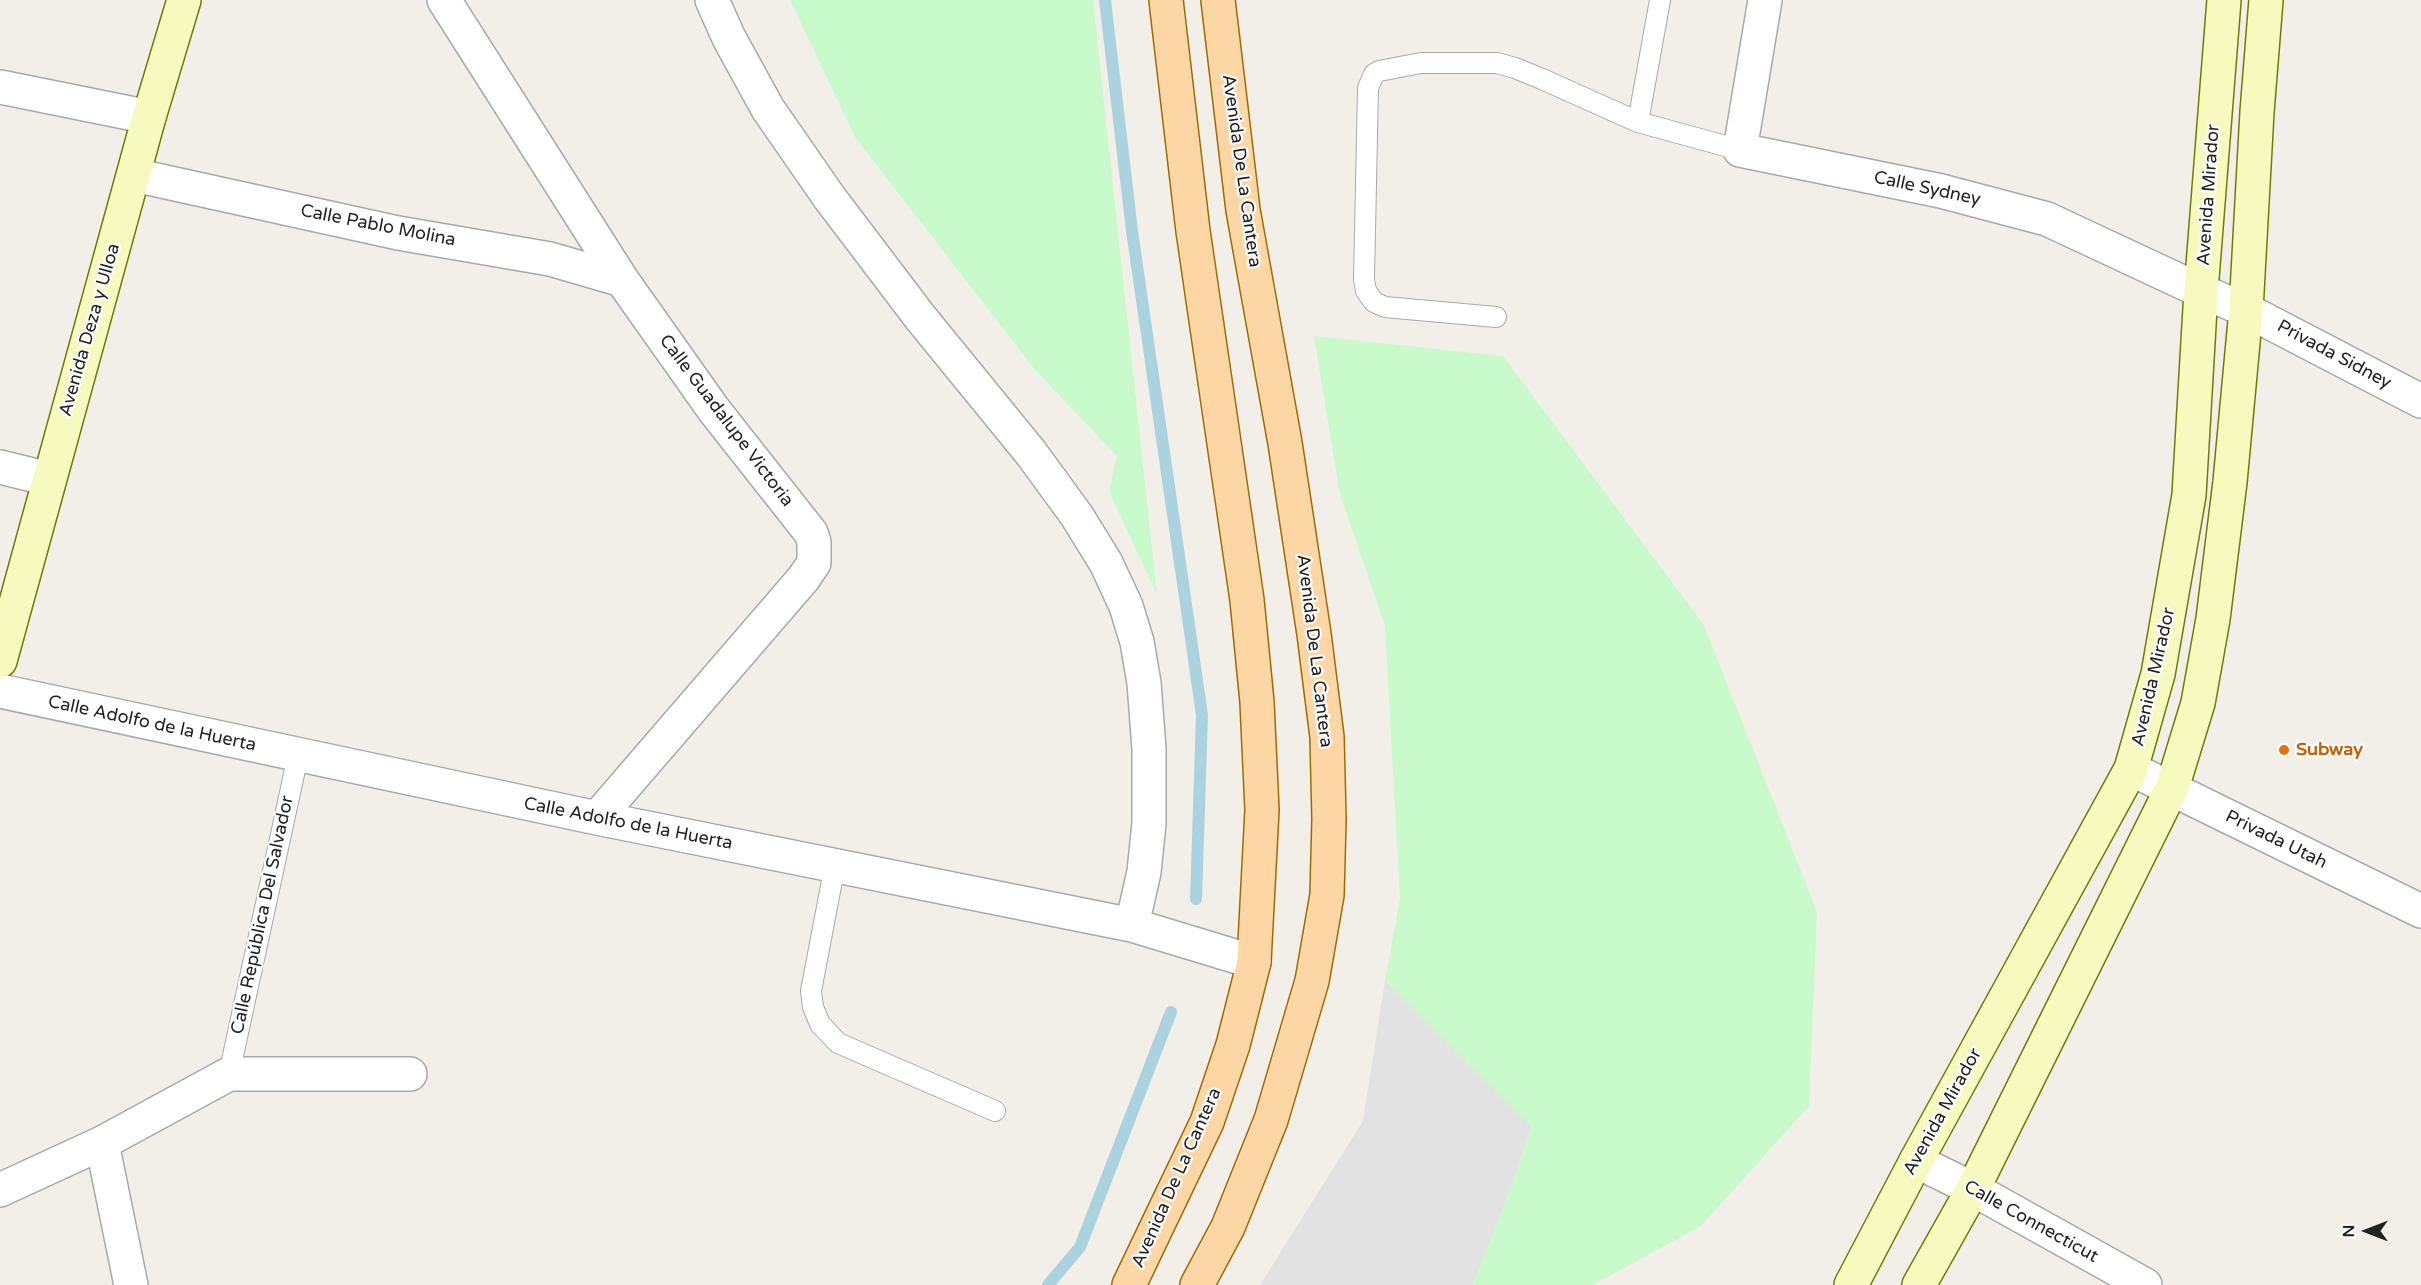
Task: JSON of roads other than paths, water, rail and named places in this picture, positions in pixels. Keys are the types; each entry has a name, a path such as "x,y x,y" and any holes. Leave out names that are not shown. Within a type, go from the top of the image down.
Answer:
{"main road":[{"name":"Avenida Deza y Ulloa","path":"0,661 149,117 184,0"},
{"name":"Avenida De La Cantera","path":"1129,1285 1207,1122 1233,1045 1254,962 1262,810 1257,702 1248,600 1193,231 1166,0"},
{"name":"Avenida De La Cantera","path":"1197,1285 1228,1227 1271,1120 1312,981 1327,895 1329,819 1327,737 1314,634 1285,443 1243,210 1218,0"},
{"name":"Avenida Mirador","path":"1851,1285 1916,1161 2131,769 2158,674 2189,495 2201,291 2224,0"},
{"path":"1919,1285 1973,1189 2172,788 2198,704 2213,619 2230,482 2246,310 2266,0"}],"street":[{"name":"Calle Guadalupe Victoria","path":"444,0 622,280 714,410 810,533 815,552 814,563 803,579 597,818"},
{"path":"712,0 729,38 768,109 836,206 920,317 1031,453 1071,507 1106,563 1126,606 1141,663 1149,749 1148,833 1144,872 1132,925"},
{"path":"1740,150 1764,0"},
{"path":"0,87 149,117"},
{"name":"Calle Sydney","path":"1740,150 1941,191 2047,219 2246,310"},
{"name":"Calle Pablo Molina","path":"134,175 398,233 550,259 622,280"},
{"name":"Privada Sidney","path":"2246,310 2421,401"},
{"path":"0,467 49,479"},
{"name":"Calle Adolfo de la Huerta","path":"0,692 597,818 1132,925 1254,962"},
{"name":"Privada Utah","path":"2131,769 2421,910"},
{"path":"0,1190 102,1143 229,1074 410,1074"},
{"path":"102,1143 131,1285"},
{"name":"Calle Connecticut","path":"1916,1161 1973,1189 2145,1285"}],"lane":[{"path":"1638,122 1660,0"},
{"path":"1496,317 1385,307 1374,302 1366,291 1364,279 1368,88 1374,74 1421,63 1497,63 1542,79 1638,122 1740,150"},
{"name":"Calle República Del Salvador","path":"229,1074 298,756"},
{"path":"835,865 811,991 813,1007 820,1024 838,1043 995,1111"}],"waterway":[{"path":"1105,0 1132,231 1202,715 1196,899"},
{"path":"1048,1285 1080,1247 1171,1012"}],"place":[{"name":"Subway","path":"2284,750"}]}
